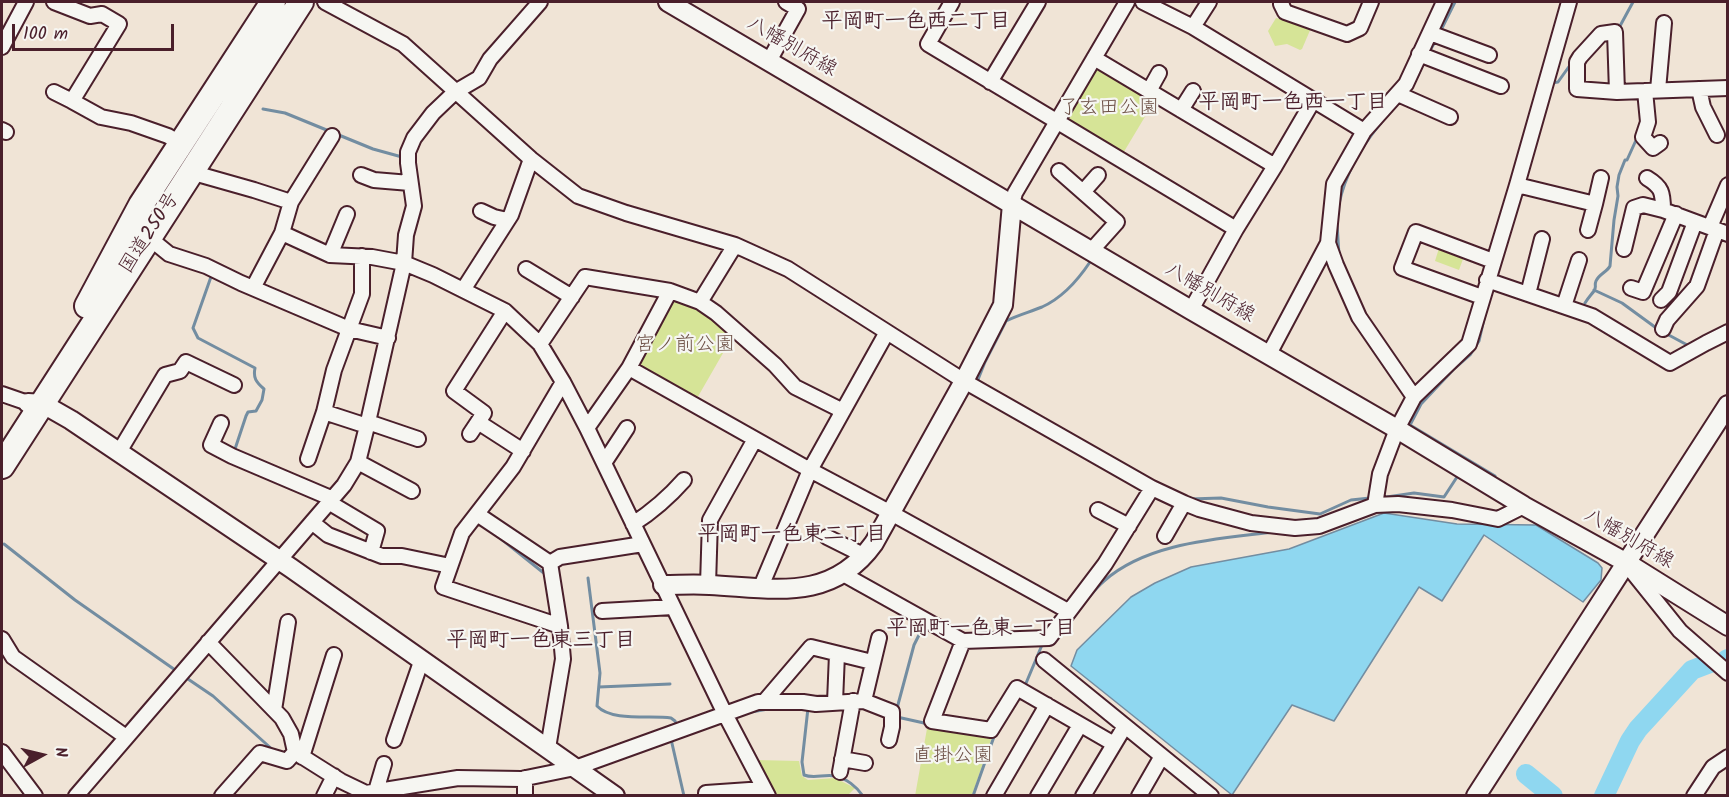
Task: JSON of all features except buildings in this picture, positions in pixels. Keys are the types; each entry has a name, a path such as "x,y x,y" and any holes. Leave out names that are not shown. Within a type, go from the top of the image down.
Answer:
{"highway":[{"path":"87,306 141,205 273,2"},
{"name":"国道250号","path":"2,444 36,403 231,96 284,2"},
{"name":"国道250号","path":"2,466 87,306 231,96 301,2"}],"street":[{"path":"2,47 26,2"},
{"path":"54,2 90,16 105,8 120,24 72,101"},
{"path":"325,2 403,44 531,159 578,196 626,213 735,245 788,269 964,381 1152,488 1184,503 1251,523 1295,528 1319,526 1375,506 1398,504 1452,510 1498,519 1524,506"},
{"path":"76,795 313,523 344,485 358,462 388,338 404,263 406,235 414,206 408,152 414,138 433,113 455,92 479,78 490,59 540,2"},
{"name":"八幡別府線","path":"668,2 1397,429 1524,506 1627,563 1728,626"},
{"path":"952,2 928,44 1236,228"},
{"path":"990,82 1038,2"},
{"path":"663,585 793,590 821,583 843,574 865,556 964,381 1003,305 1012,204 1015,193 1127,2"},
{"path":"1143,2 1193,27 1364,131"},
{"path":"1193,27 1209,2"},
{"path":"1282,2 1286,12 1347,34 1360,28 1371,2"},
{"path":"1269,354 1328,243 1334,184 1364,131 1406,84 1442,2"},
{"path":"1375,506 1380,474 1397,429 1414,397 1469,344 1569,2"},
{"path":"768,61 795,4"},
{"path":"1659,149 1643,137 1648,122 1656,38 1664,22"},
{"path":"1617,92 1614,32 1601,34 1577,62 1577,89 1617,92 1728,88"},
{"path":"1430,33 1488,55"},
{"path":"1419,54 1502,86"},
{"path":"1094,58 1275,166"},
{"path":"1149,91 1160,73"},
{"path":"1699,89 1702,107 1717,135"},
{"path":"1181,110 1193,91"},
{"path":"54,92 101,117 150,129 180,143"},
{"path":"1398,94 1443,117"},
{"path":"1191,310 1236,228 1313,101"},
{"path":"254,288 282,233 291,202 332,136"},
{"path":"463,290 511,215 531,159"},
{"path":"1059,171 1117,222 1091,251"},
{"path":"1083,192 1098,175"},
{"path":"201,176 291,202"},
{"path":"1588,230 1601,178"},
{"path":"1631,288 1643,292 1670,212 1657,184 1647,178"},
{"path":"369,181 410,183"},
{"path":"1517,185 1595,204"},
{"path":"1663,329 1667,320 1697,286 1718,231 1728,185"},
{"path":"1624,249 1634,208 1643,205 1670,212 1718,231"},
{"path":"480,211 507,220"},
{"path":"330,255 347,214"},
{"path":"1661,300 1669,292 1695,222"},
{"path":"1482,297 1402,268 1416,232 1493,261"},
{"path":"282,233 330,255 372,257 404,263 505,311 540,344 587,428 725,714 766,792 706,793 706,795"},
{"path":"1528,294 1542,239"},
{"path":"153,241 169,254 206,266 350,329 388,338"},
{"path":"1328,243 1359,317 1414,397"},
{"path":"700,302 735,245"},
{"path":"308,459 324,412 329,385 362,294 362,256"},
{"path":"1564,306 1579,260"},
{"path":"1638,265 1652,270"},
{"path":"526,269 572,297"},
{"path":"540,344 585,277 670,291 700,302 716,313 775,365 795,387 843,411"},
{"path":"1487,280 1592,316 1670,363 1728,332"},
{"path":"587,428 629,368 670,291"},
{"path":"470,434 484,413 454,391 505,311"},
{"path":"760,589 810,470 887,332"},
{"path":"119,452 144,399 165,375 180,371 186,362 208,379 234,385"},
{"path":"629,368 1068,611"},
{"path":"560,626 443,587 462,532 513,467 563,382"},
{"path":"2,394 36,403 71,420 280,561 615,795"},
{"path":"1476,795 1728,405"},
{"path":"324,412 418,439"},
{"path":"478,422 523,451"},
{"path":"221,423 211,445 331,501 377,531 371,552"},
{"path":"604,463 627,428"},
{"path":"708,585 710,520 755,439"},
{"path":"358,462 401,479 412,491"},
{"path":"633,524 671,495 684,480"},
{"path":"843,574 963,641 1049,638 1106,564 1152,488"},
{"path":"1166,536 1184,503"},
{"path":"1098,510 1129,526"},
{"path":"477,514 550,563 560,626 562,659 548,748"},
{"path":"313,523 328,535 382,556 402,556 450,566"},
{"path":"827,537 865,556"},
{"path":"550,563 560,557 643,544"},
{"path":"1627,563 1680,631 1728,673"},
{"path":"602,610 673,607"},
{"path":"274,710 278,639 288,622"},
{"path":"865,763 841,765 858,701 879,638"},
{"path":"2,639 13,657 126,737"},
{"path":"963,641 932,720 991,730 1017,688 1114,744"},
{"path":"208,642 288,725 298,754 334,777 366,793 458,778 525,778 575,768 758,702 816,704 858,701 892,712 889,740"},
{"path":"764,702 811,647 872,662"},
{"path":"835,702 837,654"},
{"path":"222,795 260,753 287,762 298,754 319,685 334,655"},
{"path":"394,740 422,659"},
{"path":"1044,660 1162,756 1202,793"},
{"path":"994,795 1047,705"},
{"path":"1038,795 1080,724"},
{"path":"1083,795 1125,726"},
{"path":"2,752 35,795"},
{"path":"1138,795 1162,756"},
{"path":"1700,793 1713,767 1728,758"},
{"path":"372,793 384,764"},
{"path":"324,795 334,777"},
{"path":"525,778 525,795"}],"green space":[{"path":"1282,17 1311,28 1302,49 1287,44 1275,46 1268,31 1276,18"},
{"name":"了玄田公園","path":"1101,68 1155,100 1122,155 1068,124 1066,115 1094,69"},
{"path":"1440,245 1460,253 1459,257 1463,259 1459,270 1435,261"},
{"name":"宮ノ前公園","path":"679,297 707,310 734,334 696,400 639,368 637,361 671,300"},
{"name":"直掛公園","path":"928,723 993,734 972,795 915,796"},
{"path":"756,760 799,761 802,776 808,780 835,778 855,788 848,795 774,795"}],"water":[{"path":"1384,513 1457,524 1536,525 1598,563 1602,568 1601,580 1583,602 1484,535 1442,601 1419,587 1334,721 1292,705 1232,795 1071,666 1077,650 1131,597 1155,583 1191,567 1289,549"}],"waterway":[{"path":"1441,30 1455,2"},
{"path":"1616,27 1620,26 1633,2"},
{"path":"1429,52 1435,42"},
{"path":"1551,83 1558,82 1573,61"},
{"path":"1417,77 1423,64"},
{"path":"1339,204 1345,182 1360,152 1399,102"},
{"path":"263,109 285,113 373,149 402,157"},
{"path":"1585,303 1595,289 1597,279 1610,266 1619,175 1637,138"},
{"path":"1337,223 1339,255"},
{"path":"977,382 1006,321 1056,299 1075,282 1090,262"},
{"path":"212,274 193,328 198,338 255,368 256,380 264,389 262,400 256,411 248,412 246,416 234,452"},
{"path":"1594,290 1622,303 1659,330"},
{"path":"1487,306 1479,341 1470,355 1421,404 1410,425 1495,476"},
{"path":"1665,333 1691,347"},
{"path":"1380,498 1414,493 1444,497 1457,477"},
{"path":"1190,499 1221,498 1320,514 1351,500 1370,498"},
{"path":"490,530 545,574"},
{"path":"1024,688 1042,645 1056,641 1093,592 1122,568 1141,558 1185,544 1274,532"},
{"path":"4,544 75,600 178,672"},
{"path":"588,578 600,673 597,706 604,711 622,716 671,718 677,726"},
{"path":"853,588 865,594"},
{"path":"896,712 914,645 924,625"},
{"path":"1604,796 1638,729 1692,670 1713,662"},
{"path":"185,677 213,696 274,751"},
{"path":"599,687 670,684"},
{"path":"751,712 774,708"},
{"path":"808,708 802,762 804,775 839,777 851,783 863,796"},
{"path":"897,717 924,723"},
{"path":"973,796 996,731"},
{"path":"671,739 684,796"},
{"path":"1526,774 1553,796"}],"district":[{"name":"平岡町一色西二丁目","path":"916,23"},
{"name":"平岡町一色西一丁目","path":"1293,104"},
{"name":"平岡町一色東二丁目","path":"792,536"},
{"name":"平岡町一色東一丁目","path":"981,630"},
{"name":"平岡町一色東三丁目","path":"541,642"}]}
